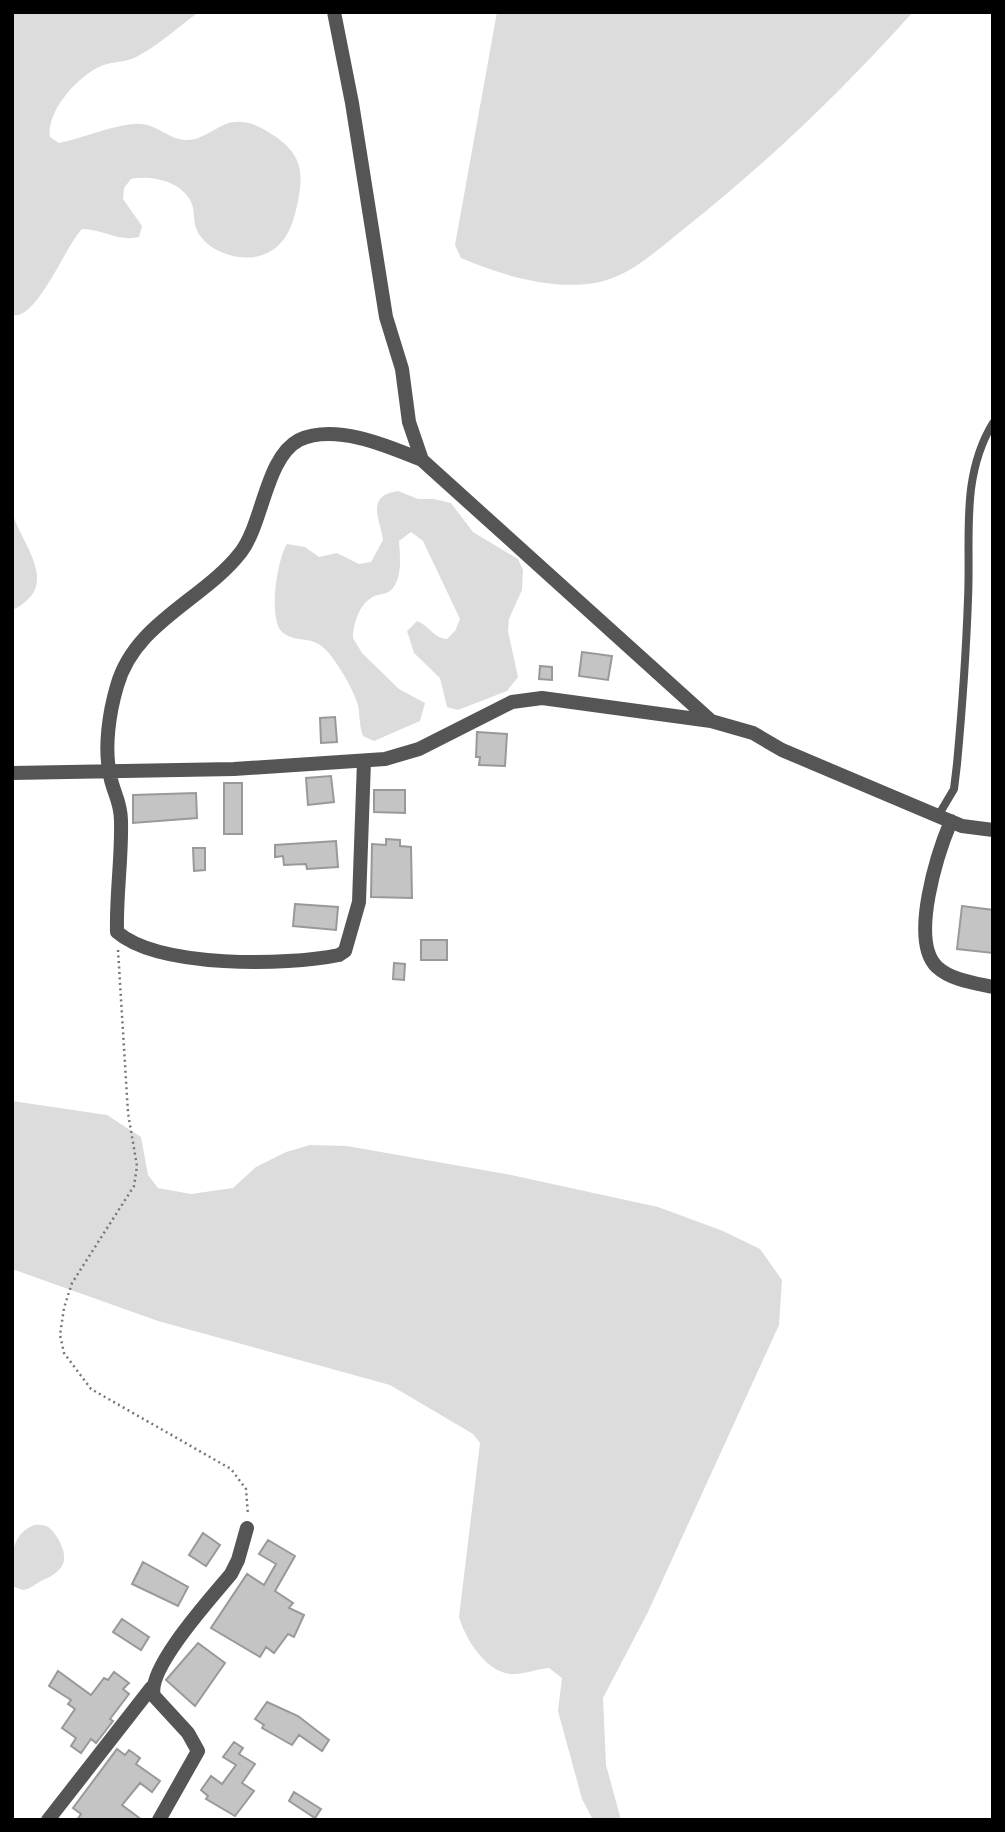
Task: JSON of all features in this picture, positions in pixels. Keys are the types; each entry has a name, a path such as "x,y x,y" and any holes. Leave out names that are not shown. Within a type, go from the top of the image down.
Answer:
{"street":[{"path":"334,12 352,103 386,317 402,369 410,422 422,460"},
{"path":"364,761 359,902 349,942 339,956 245,963 220,961 148,949 132,944 117,932 120,799 109,770 111,713 124,669 146,637 223,573 243,549 285,451 300,440 346,435 376,442 422,460 711,721"},
{"path":"12,773 234,769 364,761 419,749 499,708 527,698 627,708 711,721 752,733 782,750 944,819 993,830"},
{"path":"944,819 925,917 927,948 937,966 948,974 993,987"},
{"path":"48,1820 151,1688 168,1655 234,1567 247,1528"},
{"path":"151,1688 158,1703 188,1733 198,1751 159,1820"}],"lane":[{"path":"944,819 954,789 958,752 969,598 972,471 979,446 993,423"}],"path":[{"path":"117,932 128,1113 136,1166 134,1186 72,1283 64,1308 60,1335 64,1353 91,1389 231,1469 246,1489 247,1528"}],"shaded area":[{"path":"12,12 199,12 138,56 101,66 83,78 58,106 50,127 50,137 59,143 123,126 141,124 175,138 193,140 229,123 245,122 258,126 281,141 299,165 300,185 296,210 284,239 274,249 259,256 232,256 214,248 200,236 191,202 180,189 156,179 131,179 124,188 123,199 142,226 139,237 124,238 82,229 41,295 21,314 12,315"},
{"path":"497,12 913,12 804,125 654,253 620,275 578,285 544,283 492,270 461,258 455,245"},
{"path":"398,491 418,499 451,503 473,532 518,559 523,570 522,590 509,619 508,631 518,677 507,691 458,710 447,707 440,678 414,653 407,631 417,621 447,639 455,631 460,619 423,541 411,532 399,541 400,569 395,585 387,593 374,596 363,605 353,638 362,653 399,689 425,703 420,721 374,741 363,736 356,699 332,657 319,644 282,632 275,615 276,589 280,562 287,544 305,547 319,557 337,553 359,564 371,562 383,540 378,504 381,498"},
{"path":"12,512 35,565 37,577 35,589 27,600 12,610"},
{"path":"12,1101 107,1115 141,1137 148,1175 158,1188 191,1194 233,1188 256,1167 286,1152 310,1145 347,1146 511,1175 658,1207 723,1231 760,1249 782,1280 779,1325 648,1612 603,1698 606,1765 621,1820 593,1820 582,1799 558,1711 562,1678 549,1668 515,1674 501,1672 477,1652 462,1625 459,1617 480,1443 473,1434 390,1385 158,1321 12,1269"},
{"path":"34,1525 45,1526 55,1534 61,1544 64,1562 57,1572 23,1590 12,1586 13,1551 20,1536"}],"building":[{"path":"582,652 612,656 608,680 579,676"},
{"path":"540,666 552,667 552,680 539,679"},
{"path":"335,717 337,742 321,743 320,718"},
{"path":"477,732 507,734 505,766 479,765 480,757 476,757"},
{"path":"331,776 334,802 308,805 306,778"},
{"path":"224,783 242,783 242,834 224,834"},
{"path":"374,790 405,790 405,813 374,812"},
{"path":"196,793 197,818 133,823 133,795"},
{"path":"386,839 400,840 400,846 411,847 412,898 371,897 372,844 386,845"},
{"path":"336,841 338,867 307,869 306,864 284,865 283,856 275,857 275,845"},
{"path":"193,848 205,848 205,870 194,871"},
{"path":"295,904 338,907 336,930 293,926"},
{"path":"962,906 993,910 993,953 957,949"},
{"path":"421,940 447,940 447,960 421,960"},
{"path":"394,963 405,964 404,980 393,979"},
{"path":"203,1533 220,1545 206,1566 189,1555"},
{"path":"268,1540 295,1556 275,1591 293,1603 289,1608 304,1615 294,1637 288,1634 274,1653 266,1647 260,1657 211,1628 247,1574 264,1585 276,1564 259,1554"},
{"path":"143,1562 188,1587 178,1606 132,1584"},
{"path":"122,1619 149,1637 141,1650 113,1632"},
{"path":"198,1643 225,1663 195,1706 166,1680"},
{"path":"58,1671 91,1695 104,1678 108,1680 114,1672 129,1683 123,1689 129,1694 110,1719 113,1721 96,1743 91,1739 81,1753 71,1746 76,1738 62,1728 75,1709 68,1704 71,1700 49,1686"},
{"path":"267,1702 298,1716 329,1740 322,1751 299,1735 292,1745 262,1728 264,1725 255,1719"},
{"path":"234,1742 243,1748 239,1754 255,1764 242,1783 254,1791 235,1816 206,1799 208,1796 201,1790 211,1776 222,1784 236,1765 223,1757"},
{"path":"117,1749 125,1755 129,1750 140,1758 136,1764 160,1781 152,1792 140,1783 122,1805 142,1820 77,1820 81,1814 73,1808"},
{"path":"294,1792 321,1809 315,1818 289,1801"}]}
